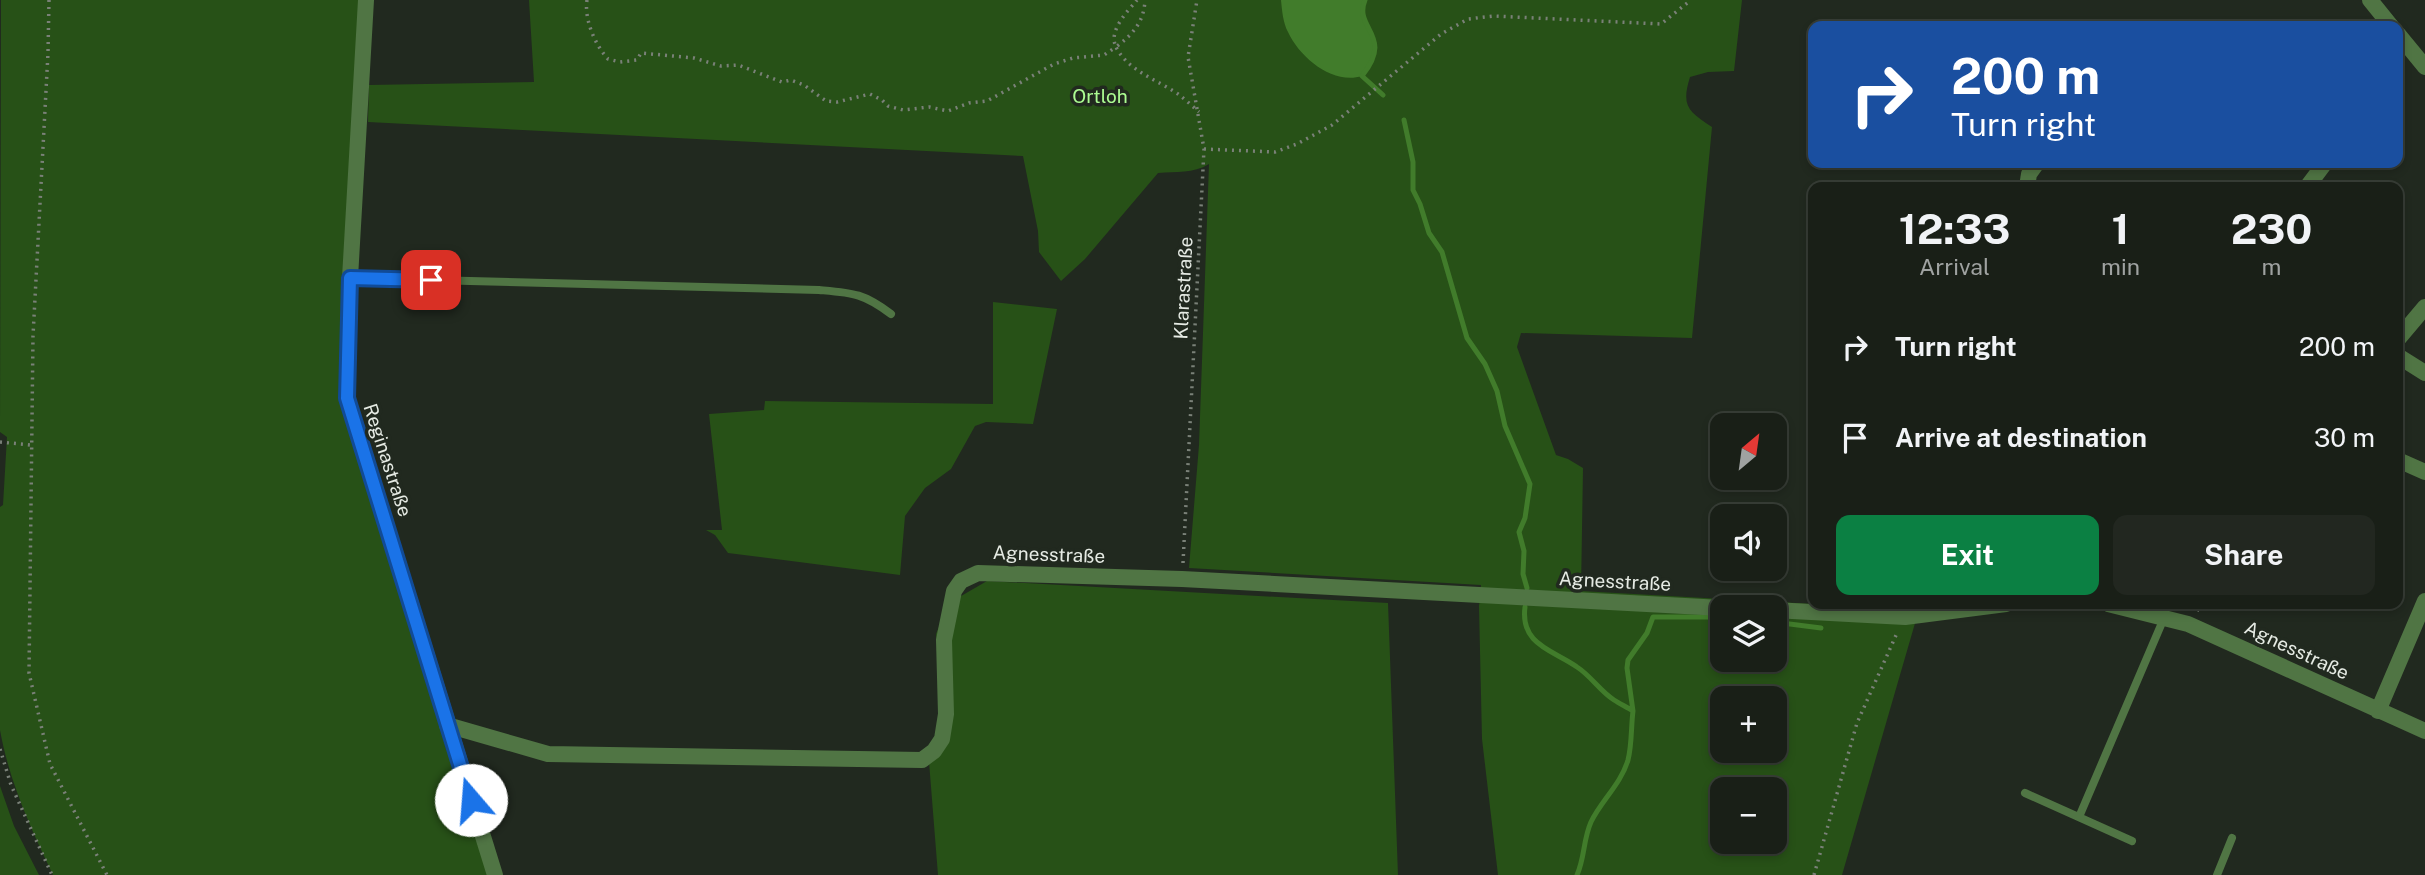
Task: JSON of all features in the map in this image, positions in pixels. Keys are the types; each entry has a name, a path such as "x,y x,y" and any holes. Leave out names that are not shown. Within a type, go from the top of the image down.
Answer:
{"street":[{"name":"Reginastraße","path":"366,0 350,278 347,398 495,875"},
{"path":"2370,0 2387,21"},
{"path":"2403,40 2425,66"},
{"path":"2403,333 2425,307"},
{"path":"2403,359 2425,373"},
{"path":"2403,462 2425,472"},
{"name":"Agnesstraße","path":"447,725 548,754 922,760 934,751 942,739 946,714 944,640 954,591 961,581 978,573 1182,579 1710,607"},
{"path":"2378,710 2425,601"},
{"path":"1787,611 1905,617 1967,609"},
{"name":"Agnesstraße","path":"2128,609 2188,624 2425,731"}],"lane":[{"path":"350,278 819,290 852,293 872,300 891,314"},
{"path":"2079,817 2164,618"},
{"path":"2025,793 2132,841"},
{"path":"2217,875 2232,838"}],"path":[{"path":"49,0 33,335 29,673 50,764 107,875"},
{"path":"587,0 586,7 594,37 608,59 620,62 637,60 641,53 694,58 721,66 738,65 782,82 791,80 804,85 826,101 837,102 870,94 888,106 903,110 929,107 948,111 969,103 987,101 1054,64 1073,58 1104,55 1128,38 1142,21 1145,0"},
{"path":"1137,0 1114,32 1113,41 1122,59 1180,95 1199,112"},
{"name":"Klarastraße","path":"1182,579 1205,149 1188,57 1197,0"},
{"path":"1205,149 1275,152 1314,136 1332,125 1441,34 1468,19 1494,16 1651,25 1661,24 1691,0"},
{"path":"0,442 31,444"},
{"path":"1814,875 1857,723 1905,617"},
{"path":"0,749 10,785 52,875"}],"green space":[{"path":"1,0 362,0 343,399 492,875 53,875 15,786 0,730 0,507 3,505 7,437 0,432"},
{"name":"Ortloh","path":"529,0 1742,0 1734,71 1708,72 1690,77 1687,87 1687,101 1692,112 1712,127 1692,338 1521,333 1517,347 1556,455 1583,468 1581,591 1710,598 1710,672 1787,672 1787,603 1808,604 1808,609 1919,609 1842,875 1498,875 1482,739 1479,606 1481,585 1189,568 1199,445 1209,164 1191,171 1158,173 1085,259 1061,281 1039,252 1038,231 1023,156 368,122 369,85 534,82"},
{"path":"993,302 1057,309 1033,424 986,422 975,426 951,469 925,488 905,516 900,575 728,553 715,535 706,530 722,530 709,414 764,410 765,401 993,404"},
{"path":"987,581 1388,603 1398,875 938,875 928,749 944,746 936,634 949,603"},
{"path":"0,786 14,826 39,875 0,875"}],"shaded area":[{"path":"1281,0 1365,0 1364,18 1375,51 1362,76 1340,77 1309,60 1293,42 1286,28"}],"waterway":[{"path":"1365,0 1364,18 1375,51 1362,76 1383,95"},
{"path":"1404,120 1413,162 1413,190 1429,233 1442,252 1467,338 1485,364 1497,391 1505,426 1530,484 1525,518 1519,532 1524,551 1523,574 1527,588"},
{"path":"1525,607 1528,630 1540,645 1568,661 1609,696 1633,711 1625,769 1591,822 1577,875"},
{"path":"1633,711 1628,660 1647,633 1653,617 1710,617"},
{"path":"1787,624 1821,628"}],"route":[{"path":"431,280 350,278 347,398 471,800"}]}
